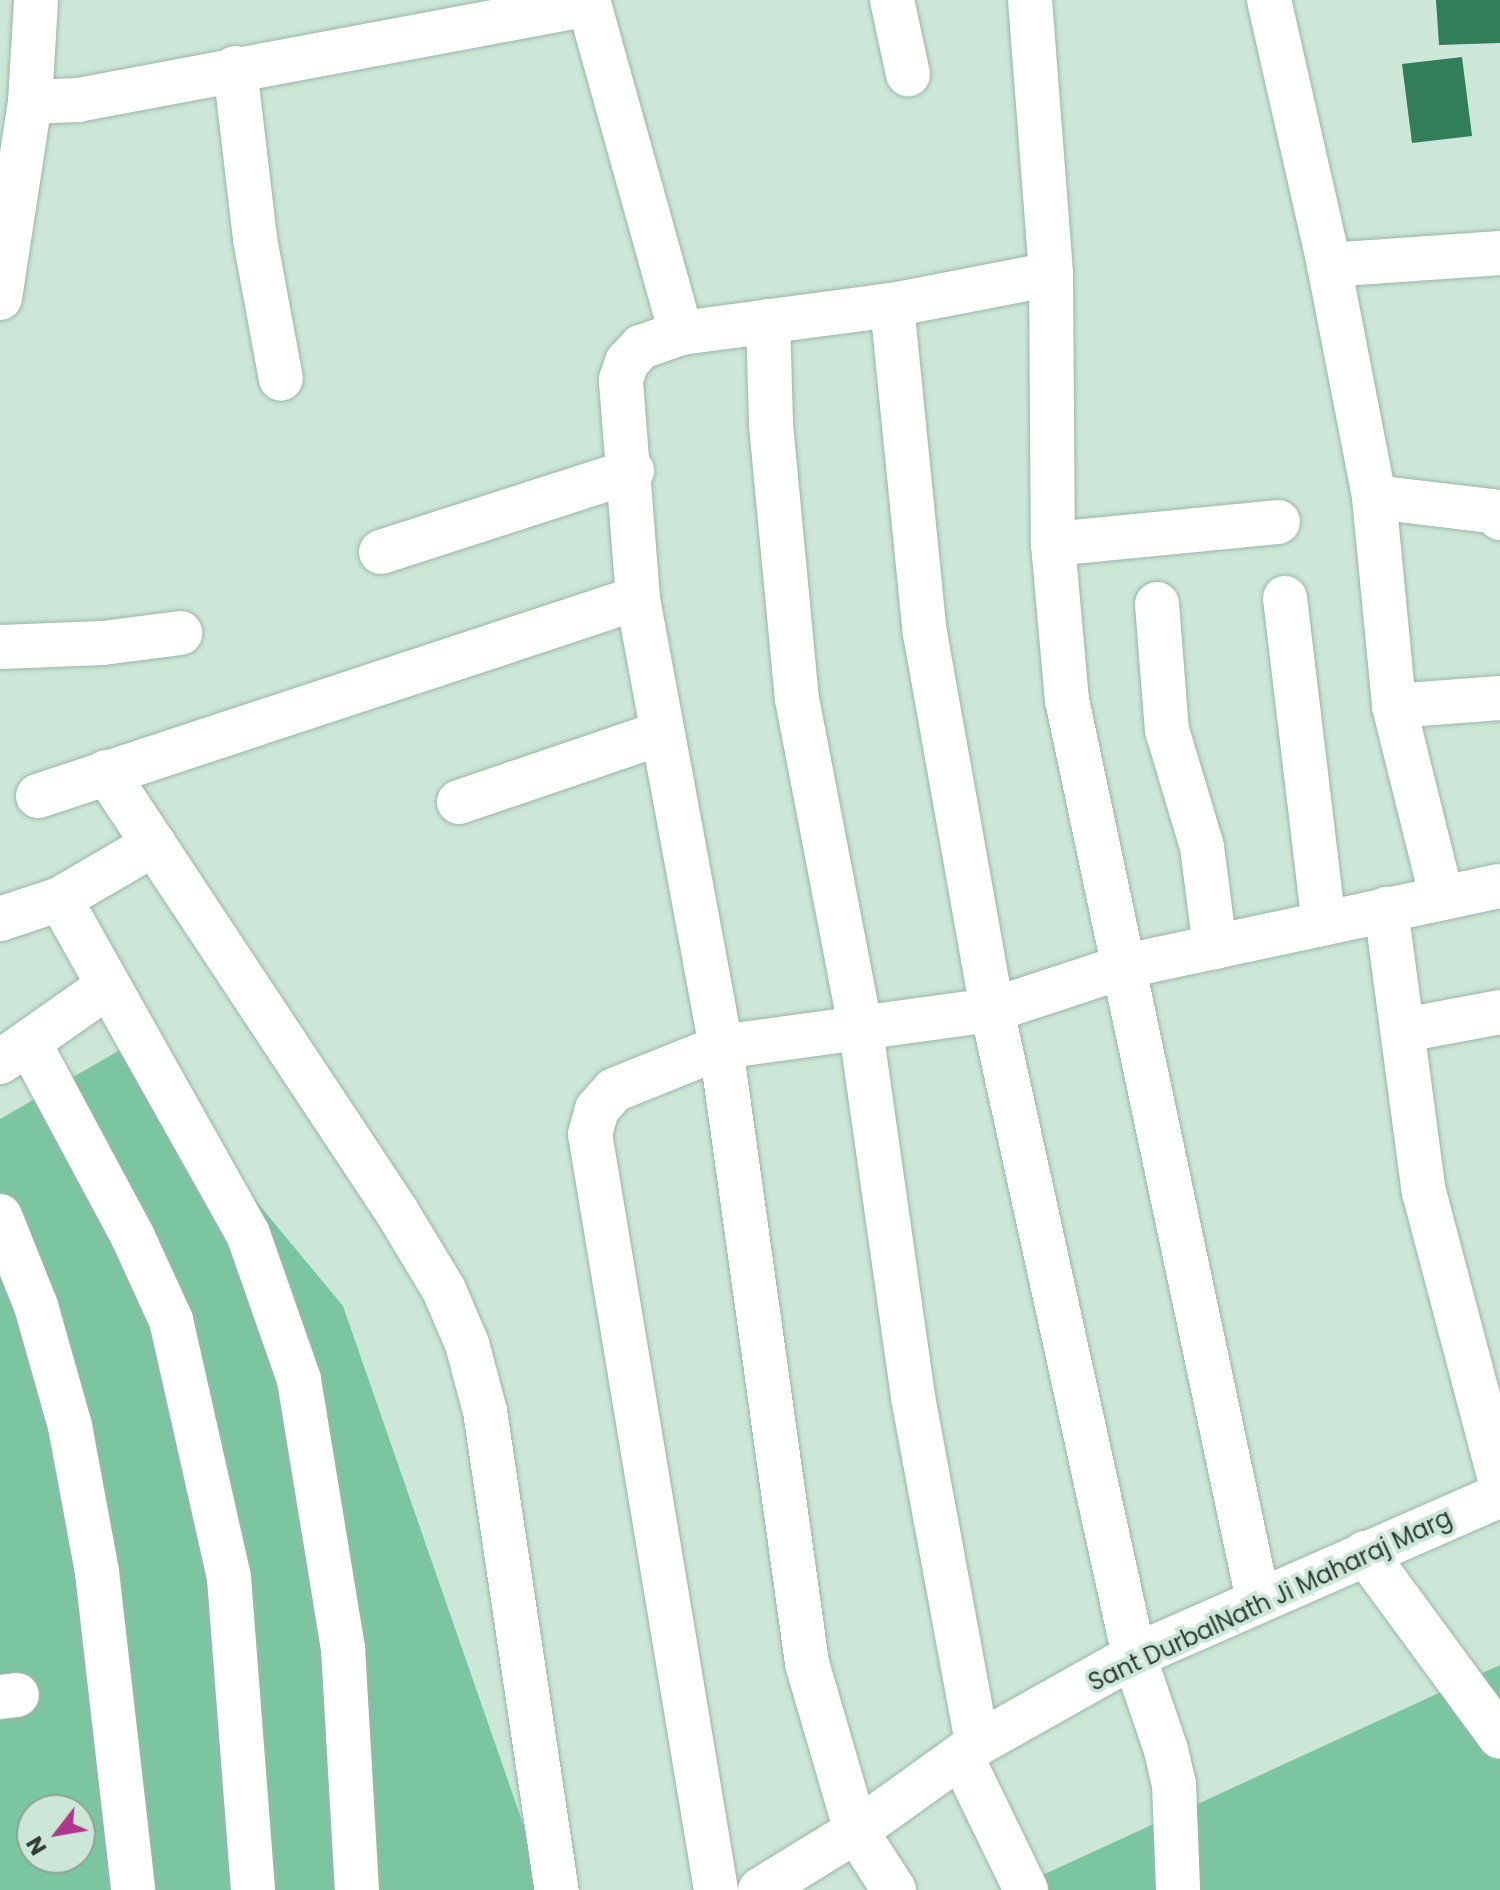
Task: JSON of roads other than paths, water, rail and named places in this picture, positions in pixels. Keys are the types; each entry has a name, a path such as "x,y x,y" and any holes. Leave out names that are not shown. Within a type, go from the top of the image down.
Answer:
{"street":[{"path":"0,298 30,102 36,0"},
{"path":"892,0 908,74"},
{"path":"1030,0 1051,274 1053,544 1067,700 1097,854 1126,966 1258,1600"},
{"path":"1269,0 1329,265 1374,497 1394,706 1442,898"},
{"path":"30,102 78,100 588,2 681,333"},
{"path":"235,68 255,239 281,379"},
{"path":"1329,265 1500,253"},
{"path":"894,1890 856,1831 807,1663 721,1047 638,598 632,471 621,380 627,362 641,347 681,333 892,305 1051,274"},
{"path":"892,305 925,633 992,1010 1134,1656 1174,1784 1178,1890"},
{"path":"768,321 771,425 797,699 861,1031 913,1397 969,1750 1026,1890"},
{"path":"381,552 632,471"},
{"path":"1374,497 1492,511 1500,518"},
{"path":"1053,544 1278,522"},
{"path":"38,796 638,598"},
{"path":"1285,598 1324,923"},
{"path":"1157,604 1167,730 1202,847 1215,947"},
{"path":"0,647 103,643 180,633"},
{"path":"1394,706 1500,698"},
{"path":"459,802 662,733"},
{"path":"106,772 397,1212 444,1290 467,1344 485,1411 557,1890"},
{"path":"0,919 60,899 154,844"},
{"path":"716,1890 590,1134 597,1109 614,1090 721,1047 861,1031 992,1010 1126,966 1500,886"},
{"path":"60,899 248,1234 299,1380 343,1648 357,1890"},
{"path":"1386,909 1424,1192 1500,1480"},
{"path":"108,986 14,1053 132,1235 171,1320 229,1578 253,1890"},
{"path":"1404,1030 1500,1012"},
{"path":"0,1216 36,1306 70,1426 97,1572 133,1890"},
{"name":"Sant DurbalNath Ji Maharaj Marg","path":"760,1890 856,1831 969,1750 1134,1656 1500,1495"},
{"path":"1365,1553 1500,1737"}]}
